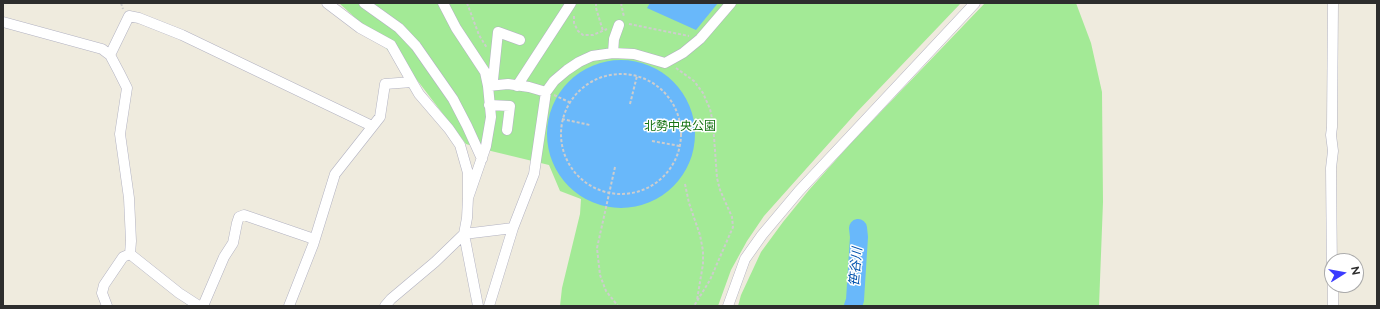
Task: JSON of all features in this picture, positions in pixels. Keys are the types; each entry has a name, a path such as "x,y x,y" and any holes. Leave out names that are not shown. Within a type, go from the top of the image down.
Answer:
{"street":[{"path":"327,3 360,28 391,44 418,94 442,121 460,145 468,173 467,218 464,234 478,306"},
{"path":"364,3 399,28 416,46 453,99 482,159"},
{"path":"443,3 456,28 485,72 488,86 491,117 486,146 468,198"},
{"path":"517,86 572,3"},
{"path":"489,306 512,228 534,174 546,92 563,74 579,62 592,56 613,53 634,54 665,63 683,53 700,39 731,3"},
{"path":"728,306 745,260 762,235 799,191 975,3"},
{"path":"1332,253 1331,135 1333,3"},
{"path":"110,55 129,16 139,18 189,39 372,126"},
{"path":"3,22 97,48 110,55 125,82 126,88 120,134 129,198 131,241 130,254"},
{"path":"613,53 614,40 619,25"},
{"path":"488,86 493,80 498,32 520,40"},
{"path":"289,306 314,239 335,174 380,117 385,84 412,82"},
{"path":"488,86 508,84 529,87 546,92"},
{"path":"489,105 510,106 508,130"},
{"path":"203,306 224,257 233,243 239,217 244,216 314,239"},
{"path":"385,306 464,234 512,228"},
{"path":"130,254 188,303 199,306"},
{"path":"107,306 102,293 104,285 123,257 130,254"},
{"path":"1333,306 1334,293"}],"path":[{"path":"467,3 479,36 495,61"},
{"path":"596,3 596,8 603,31"},
{"path":"621,3 626,24 700,39"},
{"path":"574,14 574,23 578,31 584,36 593,35 619,25"},
{"path":"665,63 682,72 694,81 703,93 710,109 713,123 716,178 732,217 733,227 710,280 694,306"},
{"path":"615,74 627,74 648,80 667,94 673,104 681,130 680,146 676,160 662,178 651,186 639,191 626,194 599,191 578,178 567,159 562,137 562,119 569,102 583,87 593,80 615,74"},
{"path":"630,104 637,76"},
{"path":"546,92 569,102"},
{"path":"562,119 590,126"},
{"path":"652,141 680,146"},
{"path":"615,167 596,248 600,275 606,291 618,306"},
{"path":"685,184 689,203 700,235 703,251 703,264 697,301"}],"green space":[{"name":"北勢中央公園","path":"339,3 961,3 856,113 764,216 747,241 731,270 718,306 560,306 562,288 580,214 581,199 560,191 549,165 466,144 417,80 362,24"},
{"path":"985,3 1076,3 1091,43 1102,92 1103,202 1099,306 738,306 741,295 761,252 809,190 851,143"}],"water":[{"path":"650,3 718,3 696,30 647,8"},
{"path":"628,60 649,65 662,72 678,87 690,106 694,120 694,148 690,162 683,175 668,191 662,196 643,205 628,208 614,208 593,203 580,196 559,175 552,162 548,148 547,127 552,106 559,93 580,72 593,65 607,61"}],"waterway":[{"name":"笹谷川","path":"853,306 855,300 859,237 858,228"}]}
